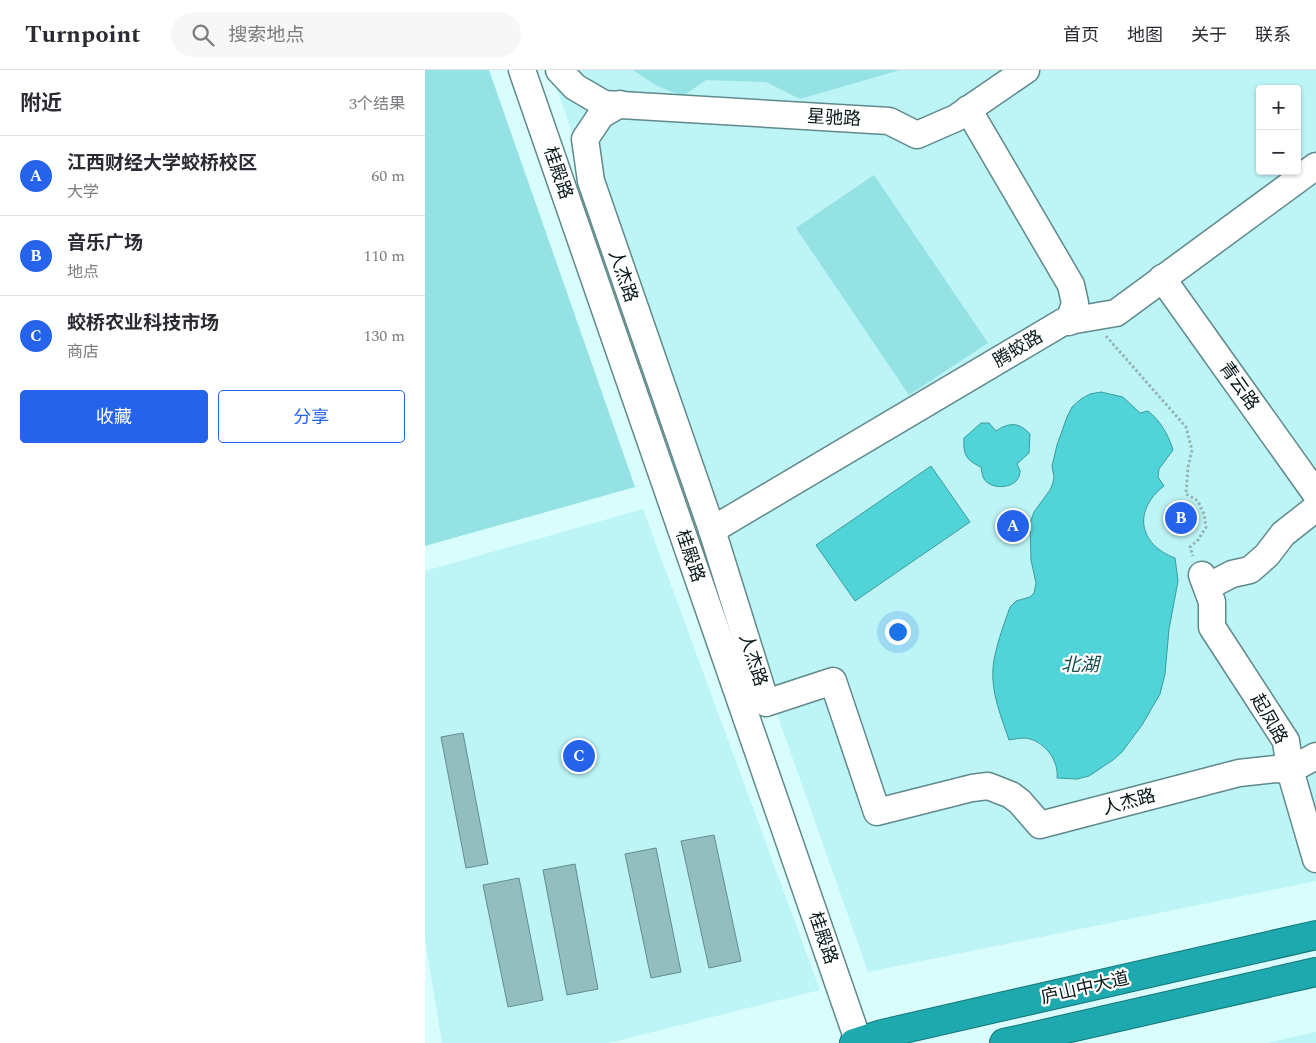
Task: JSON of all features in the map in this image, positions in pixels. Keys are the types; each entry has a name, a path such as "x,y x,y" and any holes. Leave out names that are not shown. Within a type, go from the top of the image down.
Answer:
{"highway":[{"name":"庐山中大道","path":"857,1042 892,1032 1316,935"},
{"name":"庐山中大道","path":"1004,1043 1316,972"}],"lane":[{"name":"桂殿路","path":"522,70 857,1042"},
{"path":"559,70 575,87 589,96 604,104 620,104"},
{"name":"星驰路","path":"620,104 889,121 917,135 956,118 1026,70"},
{"name":"人杰路","path":"620,104 601,115 585,139 591,181 712,530 766,703 833,681 877,812 972,788 988,786 1011,795 1020,802 1040,825 1239,774 1276,769 1290,770 1316,756"},
{"path":"968,109 1071,285 1080,319"},
{"name":"腾蛟路","path":"712,530 1055,327 1080,319 1116,313 1316,166"},
{"name":"青云路","path":"1162,278 1316,494"},
{"path":"1205,581 1250,570 1267,555 1283,534 1316,508"},
{"name":"起凤路","path":"1205,581 1212,602 1212,627 1286,742 1290,770 1316,859"}],"path":[{"path":"1080,319 1106,336 1186,427 1192,450 1188,467 1186,494 1198,501 1204,514 1206,527 1198,540 1190,547 1205,581"}],"shaded area":[{"path":"425,70 489,70 635,487 425,546"},
{"path":"550,70 1316,70 1316,881 868,972"},
{"path":"633,70 900,70 800,99 766,82 706,80 683,96 657,86"},
{"path":"874,175 988,343 909,395 796,228"},
{"path":"643,509 820,990 609,1043 442,1043 425,940 425,571"},
{"path":"1316,1032 1316,1043 1267,1043"}],"water":[{"name":"北湖","path":"1101,392 1123,397 1140,413 1148,411 1160,424 1169,439 1173,450 1159,469 1158,477 1164,486 1147,505 1144,526 1153,544 1175,558 1178,581 1169,629 1165,674 1160,694 1142,725 1122,752 1089,776 1077,779 1057,778 1056,764 1044,747 1025,738 1009,740 995,695 994,661 1010,607 1016,601 1030,597 1034,593 1036,583 1031,560 1030,523 1034,512 1053,483 1052,466 1067,417 1072,407 1081,399 1090,394"},
{"path":"981,423 989,423 996,431 1005,426 1018,425 1030,434 1029,453 1017,464 1020,471 1018,478 1010,485 999,487 988,483 983,478 981,467 966,456 964,438"},
{"path":"931,466 970,522 855,601 816,545"}],"building":[{"path":"463,733 488,864 466,868 441,737"},
{"path":"714,835 741,961 709,968 681,841"},
{"path":"656,848 681,972 651,978 625,854"},
{"path":"575,864 598,989 567,995 543,870"},
{"path":"519,878 543,1000 508,1007 483,885"}],"place":[{"name":"音乐广场","path":"1181,518"},
{"name":"江西财经大学蛟桥校区","path":"1013,526"},
{"name":"蛟桥农业科技市场","path":"579,756"}]}
